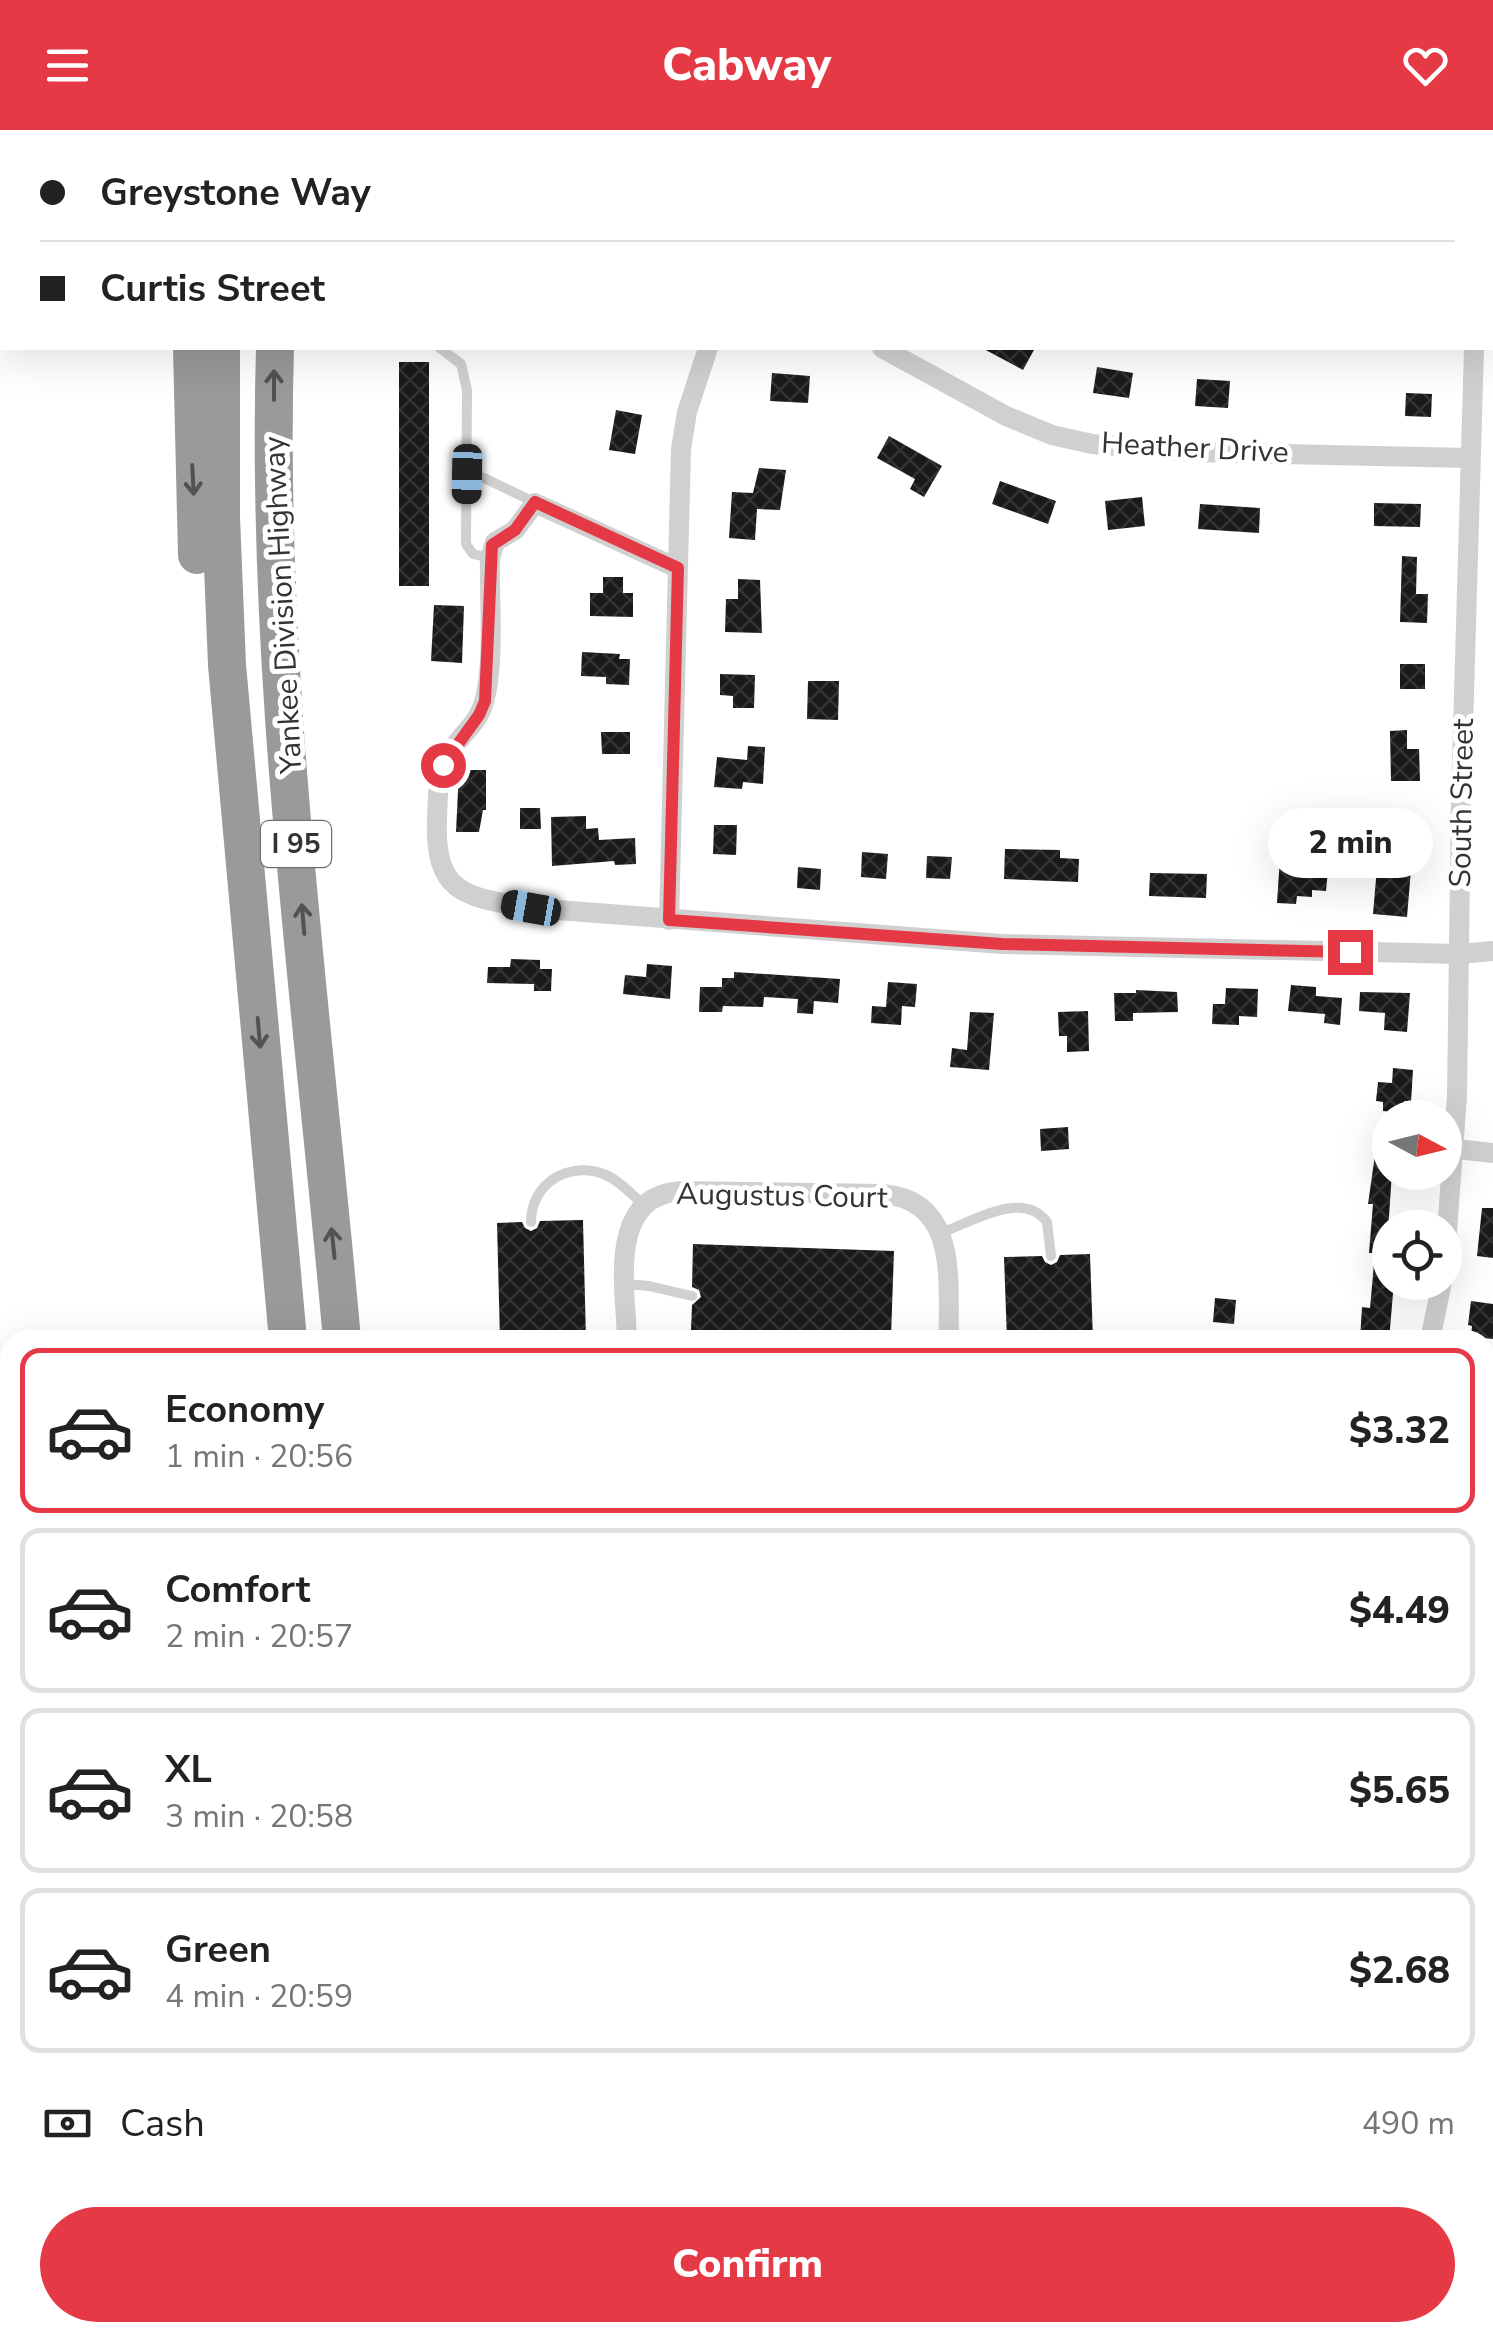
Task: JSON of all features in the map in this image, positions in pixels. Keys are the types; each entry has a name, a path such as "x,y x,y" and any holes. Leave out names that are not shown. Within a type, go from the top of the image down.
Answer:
{"highway":[{"path":"192,350 196,535 212,742 248,900"},
{"name":"Yankee Division Highway","path":"221,350 224,590 285,1330"},
{"name":"Yankee Division Highway","path":"274,350 274,516 281,664 341,1330"}],"street":[{"path":"669,920 684,432 707,350"},
{"name":"Heather Drive","path":"886,350 1006,416 1052,435 1092,444 1194,452 1470,458"},
{"name":"South Street","path":"1457,1100 1474,350"},
{"path":"678,568 535,502 515,530 494,542 490,558 485,701 479,715 448,754 440,783 437,852 451,883 486,898 531,908 1002,944 1493,952"},
{"path":"1462,1149 1493,1152"},
{"name":"Augustus Court","path":"627,1330 627,1233 644,1205 674,1192 884,1194 914,1203 941,1233"},
{"path":"941,1233 946,1257 948,1330"},
{"path":"1432,1330 1438,1300"}],"lane":[{"path":"443,350 461,364 465,375 466,544 473,554 490,558"},
{"path":"467,474 535,502"},
{"path":"530,1222 532,1205 540,1189 554,1177 570,1172 606,1176 644,1205"},
{"path":"941,1233 1010,1208 1028,1207 1047,1222 1051,1256"},
{"path":"626,1284 692,1296"}],"building":[{"path":"986,350 1034,350 1023,370"},
{"path":"399,362 429,362 429,586 399,586"},
{"path":"1097,367 1133,373 1129,398 1093,393"},
{"path":"772,373 810,376 808,403 770,401"},
{"path":"1197,379 1230,381 1228,408 1195,406"},
{"path":"1406,393 1432,394 1431,417 1405,416"},
{"path":"616,410 642,415 635,454 609,450"},
{"path":"889,436 942,466 924,497 910,489 915,479 877,458"},
{"path":"759,468 786,470 780,510 757,509 755,540 729,538 732,492 753,493"},
{"path":"1000,481 1056,501 1048,524 992,504"},
{"path":"1142,497 1145,526 1108,530 1105,501"},
{"path":"1374,503 1421,504 1420,527 1374,526"},
{"path":"1200,504 1260,508 1259,533 1198,529"},
{"path":"1402,556 1417,557 1416,594 1428,594 1427,623 1400,622"},
{"path":"603,577 623,577 623,593 633,593 633,617 590,616 590,593 603,593"},
{"path":"738,579 760,580 762,633 725,632 726,599 738,599"},
{"path":"434,605 464,606 462,663 431,661"},
{"path":"582,652 620,654 619,659 630,659 629,685 606,684 606,677 581,676"},
{"path":"1400,664 1425,664 1425,689 1400,689"},
{"path":"720,674 755,675 754,708 733,708 733,696 720,695"},
{"path":"808,681 839,681 838,720 807,719"},
{"path":"1407,730 1407,749 1419,749 1420,781 1391,781 1390,731"},
{"path":"601,732 630,732 630,754 602,754"},
{"path":"748,746 765,747 763,784 743,782 742,789 714,787 717,757 747,760"},
{"path":"459,770 486,770 486,810 479,832 456,832"},
{"path":"520,808 540,808 541,829 520,829"},
{"path":"586,816 586,829 598,828 599,840 635,838 636,864 615,865 614,861 552,866 551,817"},
{"path":"714,825 737,825 736,855 713,854"},
{"path":"1380,832 1414,834 1407,917 1373,914"},
{"path":"1005,849 1060,850 1060,858 1079,859 1078,882 1004,879"},
{"path":"862,852 888,854 886,879 861,877"},
{"path":"927,856 952,857 950,879 926,878"},
{"path":"1280,857 1296,858 1295,869 1328,871 1326,891 1312,890 1312,897 1297,896 1296,904 1277,903"},
{"path":"798,867 821,869 820,890 797,888"},
{"path":"1150,873 1207,874 1206,898 1149,896"},
{"path":"511,959 540,960 540,969 552,969 551,991 534,991 534,984 487,983 488,967 510,967"},
{"path":"647,964 672,966 670,999 623,994 625,975 646,977"},
{"path":"734,972 840,979 838,1003 814,1001 813,1014 797,1013 798,999 764,997 763,1007 723,1006 722,1012 699,1012 700,987 722,987 722,978 734,978"},
{"path":"888,982 917,984 915,1007 902,1006 901,1025 871,1023 872,1006 886,1007"},
{"path":"1291,985 1316,987 1316,996 1342,998 1340,1025 1324,1023 1325,1014 1288,1011"},
{"path":"1226,988 1258,989 1257,1017 1239,1016 1239,1025 1212,1024 1213,1004 1225,1004"},
{"path":"1177,992 1178,1012 1133,1013 1133,1021 1115,1021 1114,993"},
{"path":"1360,992 1410,993 1407,1032 1384,1030 1385,1013 1359,1011"},
{"path":"1088,1011 1089,1051 1067,1052 1067,1036 1059,1036 1058,1012"},
{"path":"970,1012 994,1013 989,1070 950,1067 952,1048 967,1050"},
{"path":"1393,1068 1413,1070 1411,1100 1376,1100 1378,1082 1392,1083"},
{"path":"1068,1127 1069,1149 1041,1151 1040,1129"},
{"path":"1372,1176 1372,1190 1391,1190 1389,1210 1373,1210 1373,1204 1368,1204"},
{"path":"1482,1208 1493,1208 1493,1258 1477,1256"},
{"path":"583,1220 586,1330 500,1330 497,1223 522,1222 531,1231 540,1221"},
{"path":"693,1244 894,1251 891,1330 691,1330 692,1305 701,1297 699,1290 692,1287"},
{"path":"1090,1254 1093,1330 1007,1330 1004,1257 1042,1256 1051,1265 1060,1255"},
{"path":"1372,1286 1372,1300 1392,1300 1390,1330 1361,1330 1362,1307 1370,1308"},
{"path":"1215,1298 1236,1300 1234,1324 1213,1322"},
{"path":"1471,1301 1493,1304 1493,1330 1472,1330 1468,1325"}],"route":[{"path":"443,765 485,701 492,545 510,535 535,502 678,568 669,920 1002,944 1350,952"}]}
